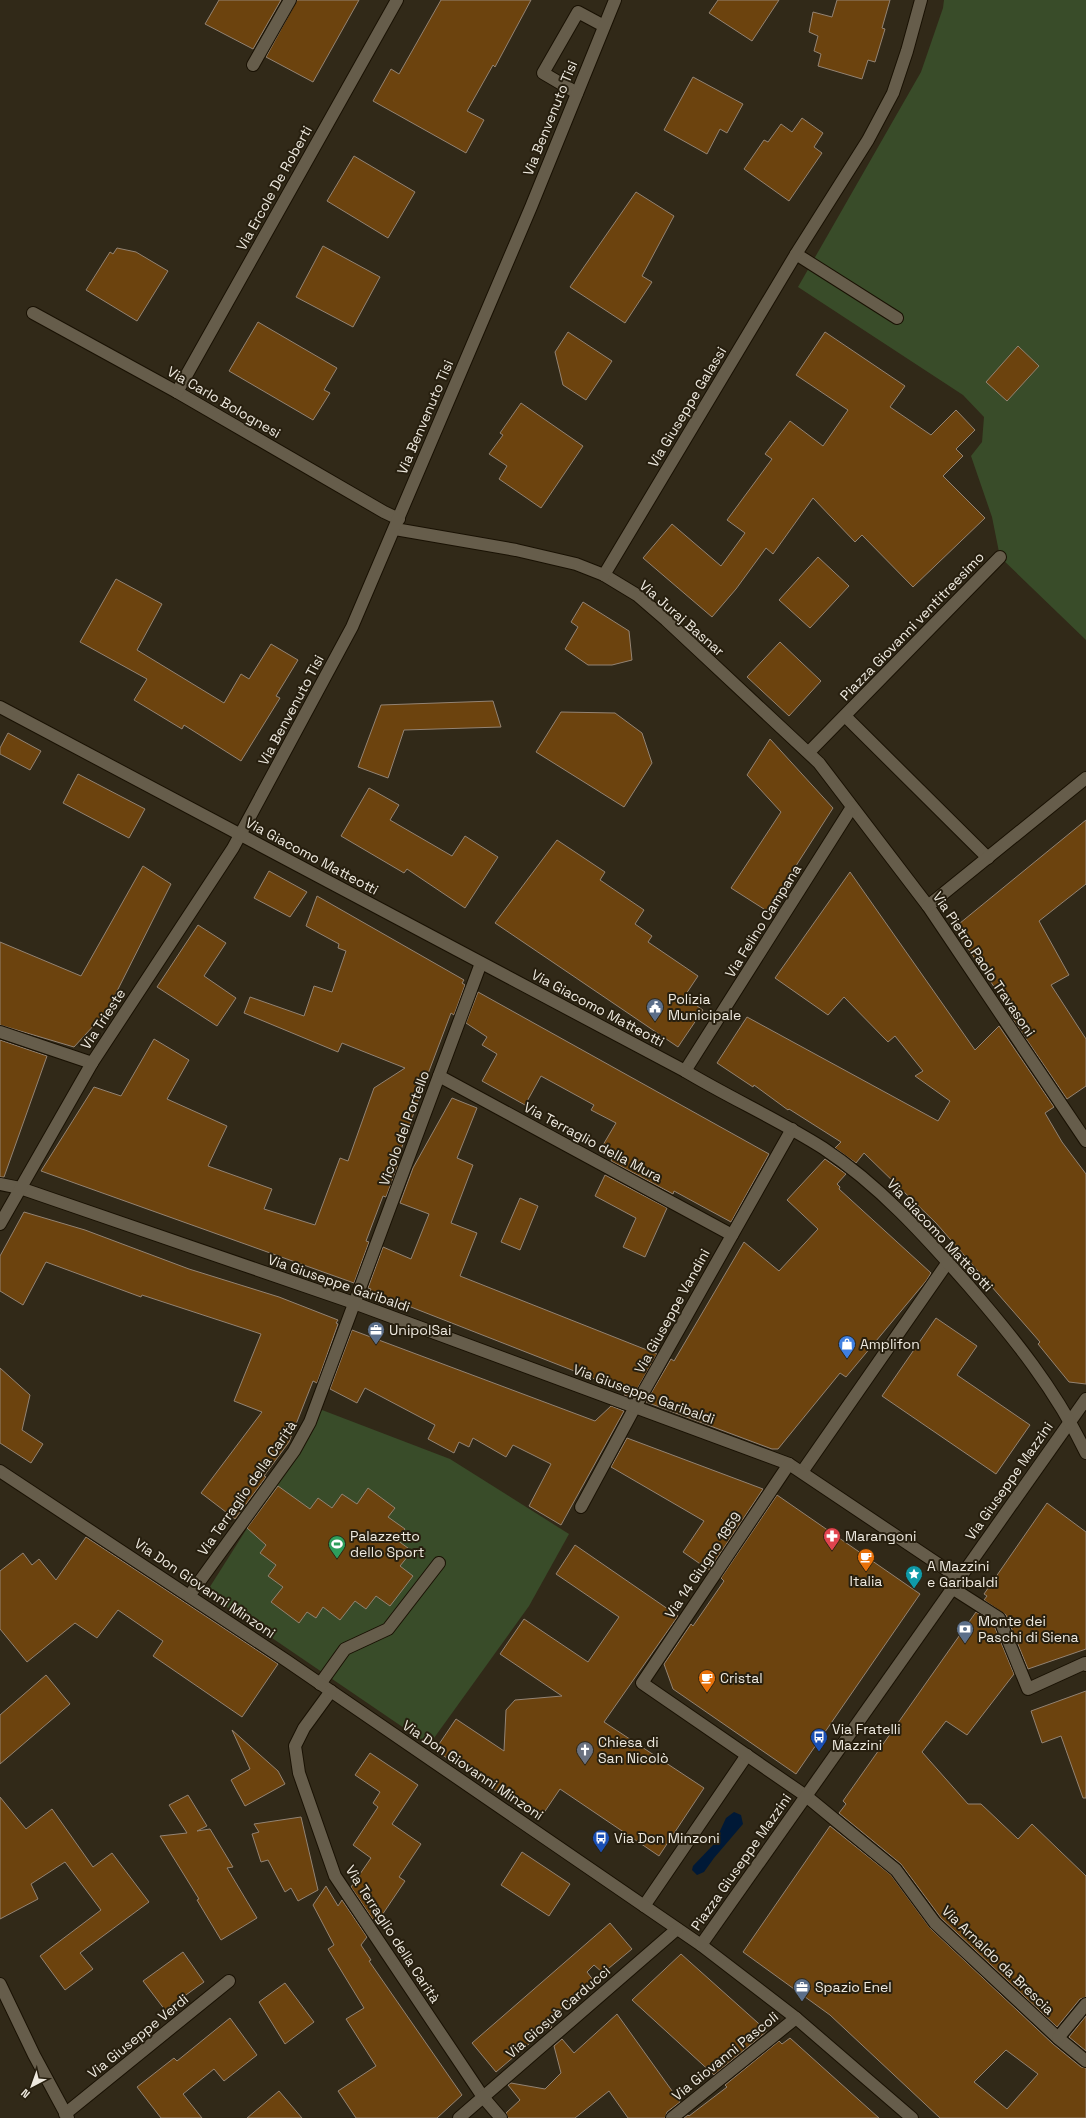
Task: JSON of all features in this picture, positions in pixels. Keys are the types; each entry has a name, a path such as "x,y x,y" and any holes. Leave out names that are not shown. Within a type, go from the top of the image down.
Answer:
{"street":[{"path":"253,65 290,0"},
{"name":"Via Ercole De Roberti","path":"177,392 398,0"},
{"name":"Via Benvenuto Tisi","path":"241,835 352,627 397,524 615,0"},
{"name":"Via Giuseppe Galassi","path":"604,575 796,254 868,140 893,93 908,51 921,0"},
{"path":"577,93 543,73 578,12 604,26"},
{"path":"796,254 897,318"},
{"name":"Via Carlo Bolognesi","path":"33,313 177,392 384,512 397,524"},
{"name":"Via Juraj Basnar","path":"397,524 576,564 604,575 637,595 808,752 852,807"},
{"name":"Piazza Giovanni ventitreesimo","path":"808,752 1000,557"},
{"name":"Via Giacomo Matteotti","path":"0,707 481,964 685,1071 715,1089 792,1129 823,1149 870,1184 948,1262 1019,1346 1070,1420 1086,1453"},
{"name":"Piazza Giovanni ventitreesimo","path":"845,716 988,858"},
{"path":"928,906 1086,778"},
{"name":"Via Pietro Paolo Travasoni","path":"852,807 928,906 1086,1141"},
{"name":"Via Felino Campana","path":"685,1071 852,807"},
{"name":"Via Trieste","path":"0,1224 92,1063 241,835"},
{"name":"Vicolo del Portello","path":"354,1303 481,964"},
{"path":"0,1032 92,1063"},
{"name":"Via Terraglio della Mura","path":"439,1076 732,1235"},
{"name":"Via Giuseppe Vandini","path":"581,1508 792,1129"},
{"name":"Via Giuseppe Garibaldi","path":"0,1184 20,1188 354,1303 789,1464 956,1583 999,1618 1028,1689 1085,1663 1086,1665"},
{"path":"802,1472 948,1262"},
{"name":"Via Terraglio della Carità","path":"190,1596 294,1451 310,1422 354,1303"},
{"name":"Via Giuseppe Mazzini","path":"806,1796 1086,1399"},
{"name":"Via 14 Giugno 1859","path":"642,1683 789,1464"},
{"name":"Via Don Giovanni Minzoni","path":"0,1471 331,1691 701,1945 796,2018 912,2118"},
{"path":"317,1682 345,1649 388,1628 439,1563"},
{"name":"Piazza Giuseppe Mazzini","path":"642,1683 806,1796 701,1945"},
{"name":"Via Terraglio della Carità","path":"331,1691 304,1728 295,1746 299,1773 335,1876 484,2097 501,2118"},
{"path":"644,1906 747,1755"},
{"name":"Via Arnaldo da Brescia","path":"806,1796 896,1870 935,1923 1058,2038 1086,2061"},
{"name":"Via Giosuè Carducci","path":"459,2118 677,1928"},
{"name":"Via Giuseppe Verdi","path":"66,2116 229,1981"},
{"path":"0,1984 66,2116"},
{"path":"1058,2038 1086,2004"},
{"name":"Via Giovanni Pascoli","path":"672,2118 796,2018"}],"green space":[{"path":"944,0 1086,0 1086,640 1000,557 992,517 971,456 982,442 984,417 963,395 798,287 921,72 943,8"},
{"path":"322,1410 450,1459 569,1534 529,1606 429,1745 206,1593"}],"water":[{"path":"734,1812 741,1815 743,1824 704,1872 697,1875 692,1870 693,1866 714,1844 726,1818"}],"building":[{"path":"219,0 281,0 253,49 205,24"},
{"path":"297,0 359,0 313,82 266,57"},
{"path":"441,0 531,0 495,67 493,65 467,111 484,120 466,153 373,101 391,69 399,74"},
{"path":"718,0 779,0 752,41 709,13"},
{"path":"837,0 890,0 882,28 885,29 875,62 868,60 862,79 818,66 821,54 814,51 818,36 809,32 813,12 832,17"},
{"path":"693,77 743,104 727,133 720,129 707,154 664,130"},
{"path":"802,118 823,133 814,147 822,153 789,201 744,169 764,140 768,142 781,124 792,132"},
{"path":"354,156 415,192 388,238 327,201"},
{"path":"636,192 674,216 642,276 652,282 625,323 570,287"},
{"path":"323,246 380,277 353,327 296,297"},
{"path":"117,248 136,252 168,271 137,321 86,290 110,252 113,254"},
{"path":"258,322 337,368 324,390 330,393 313,420 229,371"},
{"path":"568,332 612,361 586,400 563,385 555,352"},
{"path":"825,332 905,386 890,407 931,435 956,410 975,430 956,449 963,456 943,476 985,518 913,587 862,535 855,542 813,498 773,554 766,548 736,589 712,617 643,558 672,524 721,566 745,533 727,520 772,459 765,454 790,421 823,446 848,410 796,375"},
{"path":"1018,346 1039,366 1007,401 986,382"},
{"path":"521,403 583,446 541,508 499,479 507,466 489,454 503,435 500,433"},
{"path":"818,557 849,586 810,628 779,600"},
{"path":"116,579 162,604 137,650 224,703 241,674 249,679 271,644 298,660 276,696 280,698 241,761 184,725 182,729 134,700 147,679 80,642"},
{"path":"583,602 629,631 632,660 612,665 588,665 565,649 578,627 571,622"},
{"path":"780,642 821,681 789,716 747,677"},
{"path":"493,701 501,727 404,730 388,778 358,767 381,705"},
{"path":"561,712 615,713 642,733 652,763 624,807 536,752"},
{"path":"8,733 41,751 30,770 0,754 0,748"},
{"path":"770,739 833,808 767,911 731,888 781,812 747,775"},
{"path":"78,774 145,809 129,838 63,803"},
{"path":"369,788 399,805 390,820 452,856 465,836 498,857 465,908 407,869 404,873 341,836"},
{"path":"1086,820 1086,884 1039,921 1069,975 1051,985 1086,1039 1086,1086 1067,1099 1010,1015 1012,1013 954,928"},
{"path":"557,840 605,872 600,880 644,910 635,924 652,936 648,942 698,976 684,997 703,1010 678,1047 495,923"},
{"path":"143,866 171,884 107,1011 74,1047 0,1025 0,942 81,976"},
{"path":"269,871 307,892 290,917 254,898"},
{"path":"850,872 975,1050 999,1026 1054,1107 1045,1113 1062,1142 1086,1174 1086,1384 1069,1382 1038,1344 1040,1342 936,1223 864,1153 856,1163 835,1148 841,1142 789,1109 788,1110 754,1085 753,1087 717,1063 747,1017 938,1121 950,1101 915,1076 923,1071 895,1036 888,1042 844,997 828,1015 775,978"},
{"path":"317,896 464,980 462,983 465,985 454,1015 451,1013 423,1087 396,1164 398,1165 386,1197 383,1196 366,1241 369,1242 354,1283 41,1171 94,1087 121,1096 154,1039 189,1060 167,1099 227,1126 208,1166 272,1189 264,1209 315,1225 340,1158 348,1161 374,1088 405,1068 342,1043 338,1052 244,1013 250,997 304,1016 314,986 332,992 346,951 338,948 339,944 306,926"},
{"path":"198,925 226,943 204,976 236,998 217,1026 157,987"},
{"path":"478,992 769,1154 731,1222 674,1191 673,1194 611,1161 613,1157 600,1150 616,1123 591,1110 594,1105 541,1076 525,1105 482,1081 497,1054 482,1045 487,1037 466,1023"},
{"path":"0,1040 47,1056 4,1177 0,1177"},
{"path":"452,1098 477,1108 457,1158 473,1165 451,1223 477,1233 460,1276 657,1354 632,1398 624,1395 628,1392 370,1291 371,1289 368,1288 383,1247 411,1259 429,1214 400,1203 413,1168"},
{"path":"825,1159 846,1174 837,1184 840,1187 839,1189 931,1273 926,1281 846,1377 840,1373 778,1449 772,1449 646,1402 671,1359 674,1361 744,1242 779,1271 818,1229 787,1200"},
{"path":"605,1175 667,1208 645,1257 623,1247 636,1218 595,1196"},
{"path":"520,1198 538,1206 520,1250 501,1242"},
{"path":"24,1212 85,1230 189,1269 279,1297 338,1320 336,1323 338,1324 317,1383 313,1381 289,1442 264,1476 266,1477 235,1519 201,1493 262,1412 234,1401 261,1334 142,1295 141,1297 46,1262 23,1305 0,1291 0,1256"},
{"path":"936,1318 977,1346 957,1375 1030,1425 996,1474 882,1396"},
{"path":"352,1330 595,1421 611,1406 624,1411 561,1525 529,1506 551,1464 513,1445 506,1457 473,1438 469,1447 459,1442 454,1453 428,1439 435,1425 365,1388 357,1403 330,1389"},
{"path":"0,1368 30,1395 22,1430 43,1444 31,1463 0,1443"},
{"path":"627,1438 763,1489 709,1570 683,1552 704,1521 611,1467"},
{"name":"Palazzetto dello Sport","path":"278,1486 310,1509 318,1498 332,1508 342,1494 357,1504 368,1488 395,1508 388,1517 405,1529 397,1540 412,1551 400,1566 413,1576 390,1606 376,1596 366,1609 355,1601 340,1620 323,1607 316,1618 307,1612 299,1623 271,1602 283,1587 268,1576 276,1565 260,1553 266,1545 247,1528"},
{"path":"777,1495 920,1594 796,1774 673,1689 664,1664 691,1624 693,1626 724,1581 721,1578"},
{"path":"1047,1503 1086,1532 1086,1649 1028,1669 1006,1615 984,1600 987,1596 984,1594"},
{"path":"86,1537 278,1664 242,1717 153,1656 163,1641 118,1610 97,1638 75,1623 27,1662 0,1629 0,1571 23,1553 32,1565 39,1559 56,1580"},
{"path":"575,1545 678,1616 604,1722 704,1788 659,1856 560,1789 539,1820 435,1750 456,1719 504,1751 506,1710 515,1700 562,1696 500,1654 524,1619 588,1662 619,1617 556,1574"},
{"path":"976,1612 993,1623 1014,1674 967,1735 946,1721 922,1752 968,1804 981,1804 1018,1839 1032,1824 1086,1876 1086,1997 1080,1999 1057,2027 941,1918 901,1864 839,1813 846,1804 843,1801"},
{"path":"46,1675 70,1704 0,1764 0,1715"},
{"path":"1086,1691 1086,1798 1083,1798 1061,1736 1042,1743 1031,1711"},
{"path":"232,1730 278,1771 285,1784 245,1806 231,1780 250,1769"},
{"path":"370,1753 418,1785 392,1824 421,1844 399,1877 405,1881 376,1924 351,1887 371,1858 353,1845 378,1807 373,1803 380,1792 355,1775"},
{"path":"188,1795 207,1826 197,1831 210,1829 233,1867 227,1868 257,1918 221,1940 197,1900 199,1899 160,1836 187,1833 169,1805"},
{"path":"0,1797 26,1829 52,1809 93,1867 112,1853 149,1902 80,1953 93,1969 65,1990 40,1956 101,1910 65,1862 31,1884 38,1899 0,1919"},
{"path":"301,1817 318,1890 298,1901 291,1888 285,1892 268,1860 261,1862 252,1834 259,1832 254,1824"},
{"path":"830,1826 891,1875 930,1928 1053,2044 1081,2067 1086,2068 1086,2118 940,2118 830,2015 743,1952","holes":["1006,2050 1038,2074 1007,2109 974,2082"]},
{"path":"522,1852 570,1884 549,1916 501,1885"},
{"path":"326,1886 338,1906 342,1900 367,1937 361,1945 371,1960 369,1961 462,2095 437,2118 356,2118 338,2091 376,2066 346,2019 364,2008 328,1949 334,1945 313,1905"},
{"path":"610,1923 632,1949 603,1973 594,1965 587,1972 594,1981 547,2021 552,2027 550,2029 549,2027 496,2072 472,2043"},
{"path":"183,1952 204,1982 165,2010 143,1981"},
{"path":"681,1954 767,2031 714,2075 632,2000"},
{"path":"285,1983 314,2022 285,2044 259,2002"},
{"path":"617,2014 680,2102 667,2112 665,2118 628,2118 609,2091 575,2118 508,2118 506,2113 520,2100 508,2085 511,2083 545,2089 561,2073 554,2046 562,2039 574,2053"},
{"path":"1086,2016 1086,2051 1069,2037"},
{"path":"230,2018 257,2055 224,2081 214,2069 183,2094 202,2118 161,2118 137,2087 174,2058 177,2061"},
{"path":"790,2038 879,2118 684,2118 688,2115 689,2116 727,2087 725,2085 779,2041 782,2044"},
{"path":"279,2091 302,2118 247,2118"}],"place":[{"name":"Polizia Municipale","path":"655,1022"},
{"name":"UnipolSai","path":"376,1345"},
{"name":"Amplifon","path":"847,1359"},
{"name":"Marangoni","path":"832,1551"},
{"name":"Palazzetto dello Sport","path":"337,1559"},
{"name":"Italia","path":"866,1572"},
{"name":"A Mazzini e Garibaldi","path":"914,1589"},
{"name":"Monte dei Paschi di Siena","path":"965,1644"},
{"name":"Cristal","path":"707,1693"},
{"name":"Via Fratelli Mazzini","path":"819,1752"},
{"name":"Chiesa di San Nicolò","path":"585,1765"},
{"name":"Via Don Minzoni","path":"601,1853"},
{"name":"Spazio Enel","path":"802,2002"}]}
